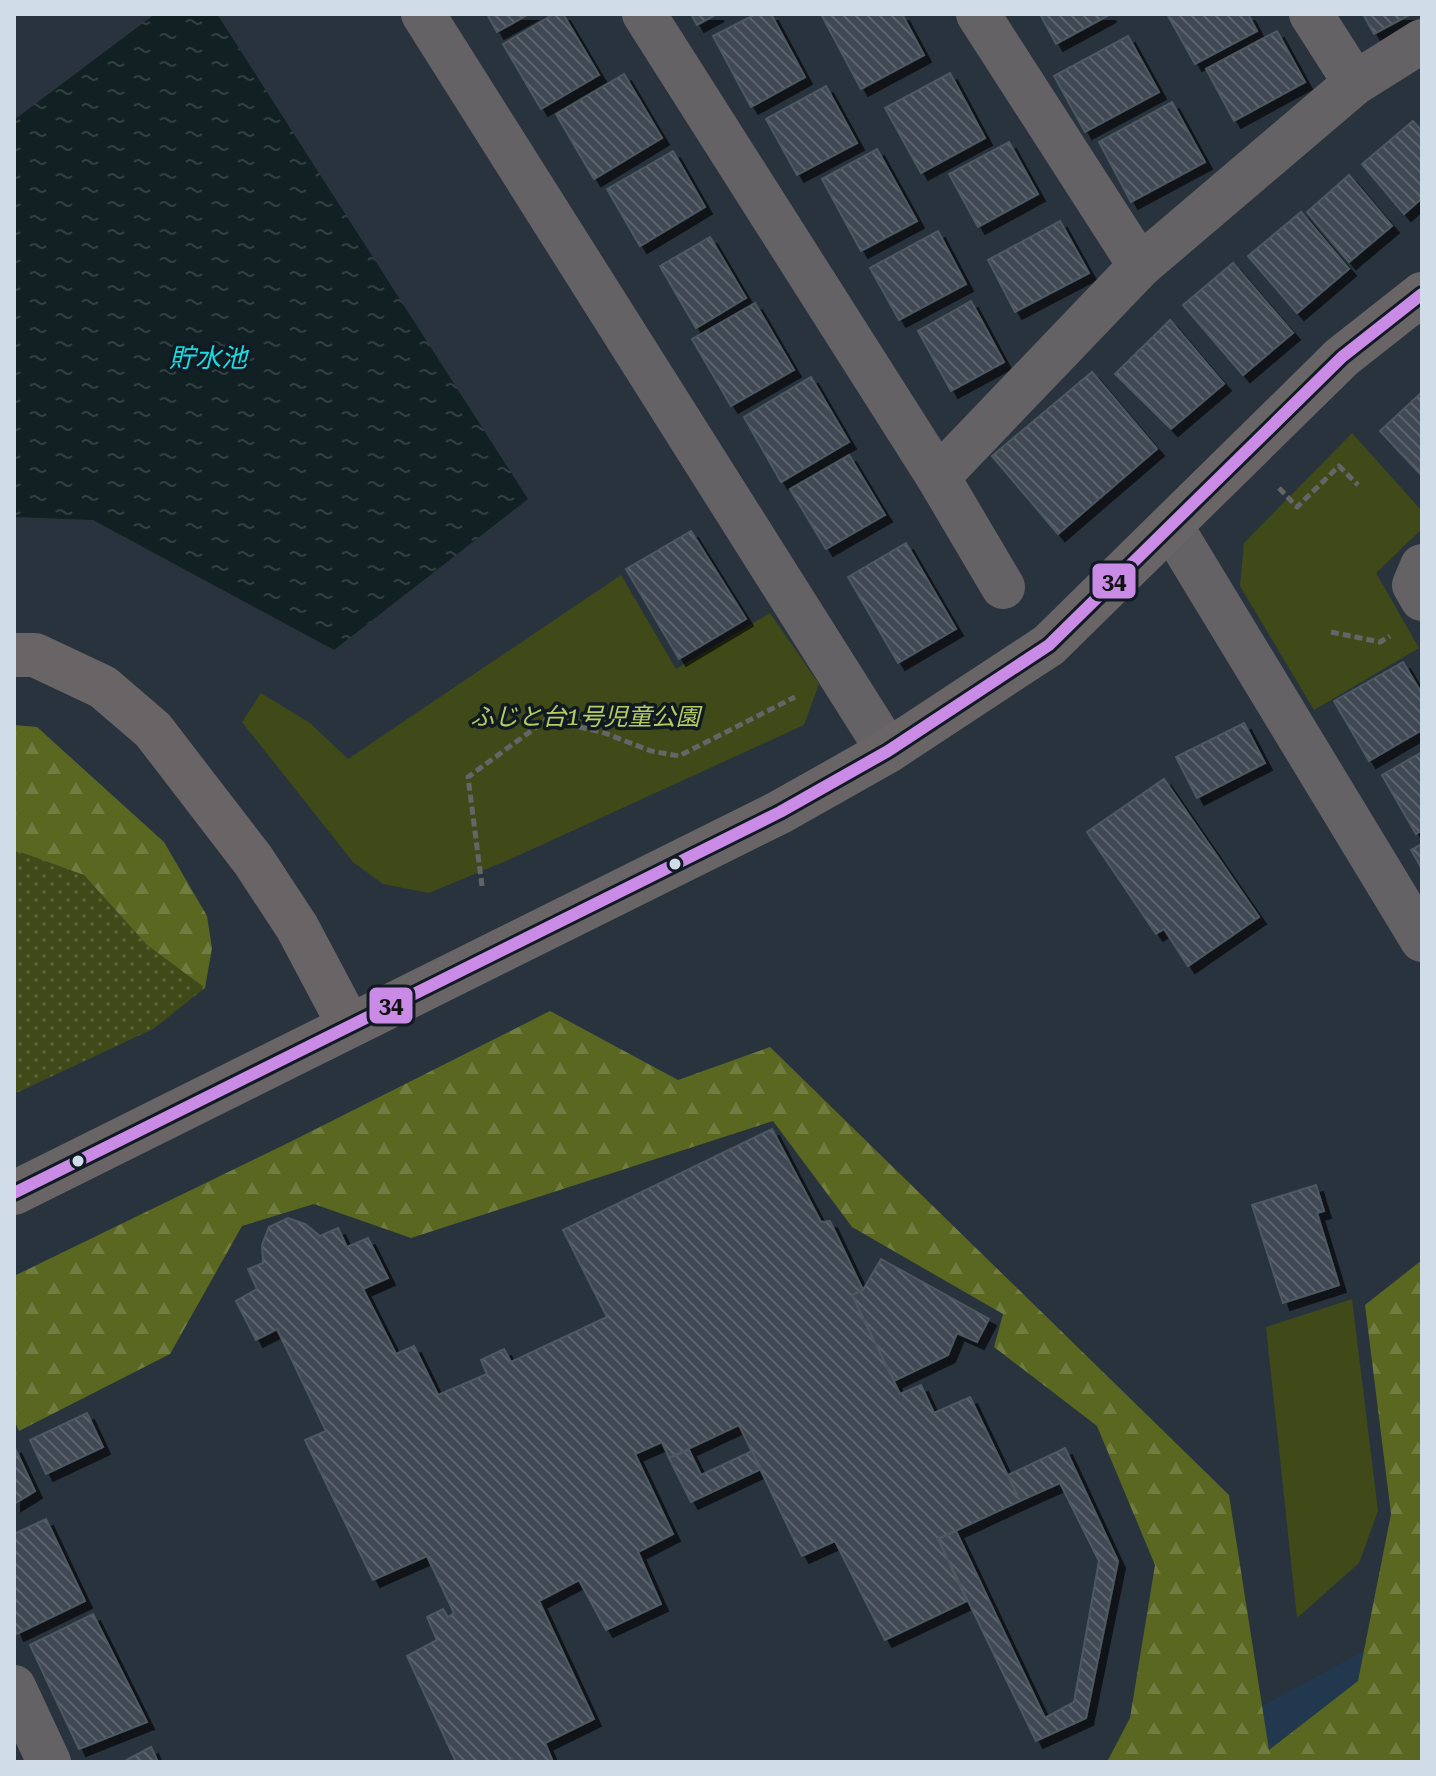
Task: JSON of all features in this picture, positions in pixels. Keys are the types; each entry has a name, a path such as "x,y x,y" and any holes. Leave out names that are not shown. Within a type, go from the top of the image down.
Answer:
{"street":[{"path":"423,14 888,751"},
{"path":"644,14 938,477 1003,587"},
{"path":"978,14 1140,266"},
{"path":"1311,14 1355,83"},
{"path":"938,477 1140,266 1355,83 1422,41"},
{"path":"14,1193 780,812 888,751 1049,645 1342,357 1422,294"},
{"path":"1171,526 1422,940"},
{"path":"1411,614 1414,585 1422,566"},
{"path":"14,655 35,655 103,687 153,730 253,860 297,927 349,1025"},
{"path":"14,1687 49,1762"}],"path":[{"path":"1278,487 1297,507 1339,466 1358,485"},
{"path":"1331,632 1380,642 1411,614"},
{"path":"482,886 468,777 546,720 602,732 651,751 679,756 796,696 806,707"}],"shaded area":[{"path":"1422,1619 1422,1762 1159,1762 1167,1758"}],"green space":[{"path":"1352,433 1422,511 1422,529 1376,573 1419,648 1314,710 1240,586 1244,543"},
{"name":"ふじと台1号児童公園","path":"621,575 676,669 770,613 819,684 804,725 513,858 429,893 383,884 353,862 242,722 261,693 310,723 348,759"},
{"path":"14,725 37,727 164,842 207,916 212,948 205,988 147,945 84,875 14,852"},
{"path":"14,852 84,875 147,945 205,988 153,1029 14,1094"},
{"path":"550,1011 678,1080 770,1047 1229,1495 1269,1750 1358,1681 1391,1514 1365,1305 1422,1260 1422,1762 1107,1762 1130,1718 1155,1565 1097,1426 994,1347 1003,1314 852,1227 773,1121 411,1238 314,1204 242,1226 170,1354 19,1431 14,1420 14,1276"},
{"path":"1352,1299 1378,1511 1359,1563 1297,1618 1266,1327"}],"water":[{"name":"貯水池","path":"155,14 217,14 528,499 334,650 93,520 14,517 14,120"}],"building":[{"path":"487,14 529,14 497,32"},
{"path":"554,14 563,14 599,75 541,109 503,44"},
{"path":"691,14 717,14 697,25"},
{"path":"756,14 771,14 805,77 751,107 713,36"},
{"path":"821,14 902,14 924,55 861,89"},
{"path":"1040,14 1108,14 1109,15 1056,44"},
{"path":"1167,14 1248,14 1257,31 1195,64"},
{"path":"1363,14 1411,14 1374,34"},
{"path":"1277,31 1305,82 1234,121 1206,69"},
{"path":"1128,36 1159,92 1085,132 1054,76"},
{"path":"950,73 985,138 921,173 885,108"},
{"path":"624,74 662,138 594,179 556,114"},
{"path":"826,86 857,143 797,175 766,119"},
{"path":"1172,102 1205,162 1131,202 1099,142"},
{"path":"1413,121 1422,131 1422,198 1404,214 1362,164"},
{"path":"1009,142 1038,194 978,227 949,174"},
{"path":"877,149 917,221 861,251 822,179"},
{"path":"673,151 705,207 640,246 607,189"},
{"path":"1349,175 1392,226 1349,262 1307,212"},
{"path":"1301,212 1349,269 1297,313 1248,256"},
{"path":"1060,221 1089,273 1015,312 988,260"},
{"path":"938,231 966,284 899,320 870,268"},
{"path":"710,237 746,298 696,328 660,266"},
{"path":"1233,263 1293,333 1243,375 1183,305"},
{"path":"971,301 1004,362 951,391 918,331"},
{"path":"755,303 794,370 731,406 692,339"},
{"path":"1170,320 1224,384 1171,429 1115,374"},
{"path":"1092,372 1157,449 1058,534 992,456"},
{"path":"811,377 849,442 781,482 744,417"},
{"path":"1422,392 1422,476 1380,431"},
{"path":"849,455 885,515 826,549 790,489"},
{"path":"691,531 746,619 679,659 626,569"},
{"path":"906,543 956,629 898,663 848,577"},
{"path":"1403,662 1422,694 1422,730 1369,761 1334,701"},
{"path":"1244,723 1265,763 1197,798 1176,757"},
{"path":"1422,752 1422,830 1416,834 1382,775"},
{"path":"1164,779 1259,917 1188,966 1164,929 1156,934 1087,832"},
{"path":"1422,844 1422,869 1411,850"},
{"path":"772,1129 821,1222 830,1221 863,1290 852,1295 900,1394 921,1385 934,1413 970,1397 1020,1501 938,1539 967,1601 885,1640 835,1541 802,1556 739,1425 669,1458 662,1442 635,1454 673,1534 638,1552 661,1604 606,1630 579,1580 539,1601 594,1719 545,1743 553,1762 513,1762 512,1759 504,1762 456,1762 407,1656 437,1640 427,1617 443,1609 448,1617 454,1613 427,1556 373,1580 305,1440 326,1431 277,1329 256,1340 236,1301 257,1289 248,1269 263,1263 262,1245 269,1227 288,1218 305,1224 320,1236 338,1228 347,1247 368,1238 388,1278 363,1289 396,1354 414,1346 438,1395 487,1374 481,1360 504,1349 511,1362 607,1317 563,1230"},
{"path":"1316,1185 1324,1211 1317,1213 1339,1285 1283,1303 1252,1205"},
{"path":"881,1259 989,1319 977,1342 957,1333 948,1355 894,1381 852,1295 863,1290"},
{"path":"87,1413 103,1447 46,1474 30,1440"},
{"path":"14,1446 35,1491 14,1504"},
{"path":"1065,1448 1118,1561 1086,1718 1036,1741 938,1539 956,1531 1045,1718 1074,1702 1099,1561 1060,1483 1020,1501 1008,1475"},
{"path":"689,1450 701,1475 752,1451 761,1469 691,1502 669,1458"},
{"path":"46,1519 85,1601 17,1634 14,1627 14,1534"},
{"path":"93,1614 147,1722 79,1749 30,1645"},
{"path":"151,1747 158,1762 123,1762"}],"transit line":[{"name":"34","path":"14,1193 780,812 888,751 1049,645 1342,357 1422,294"}]}
